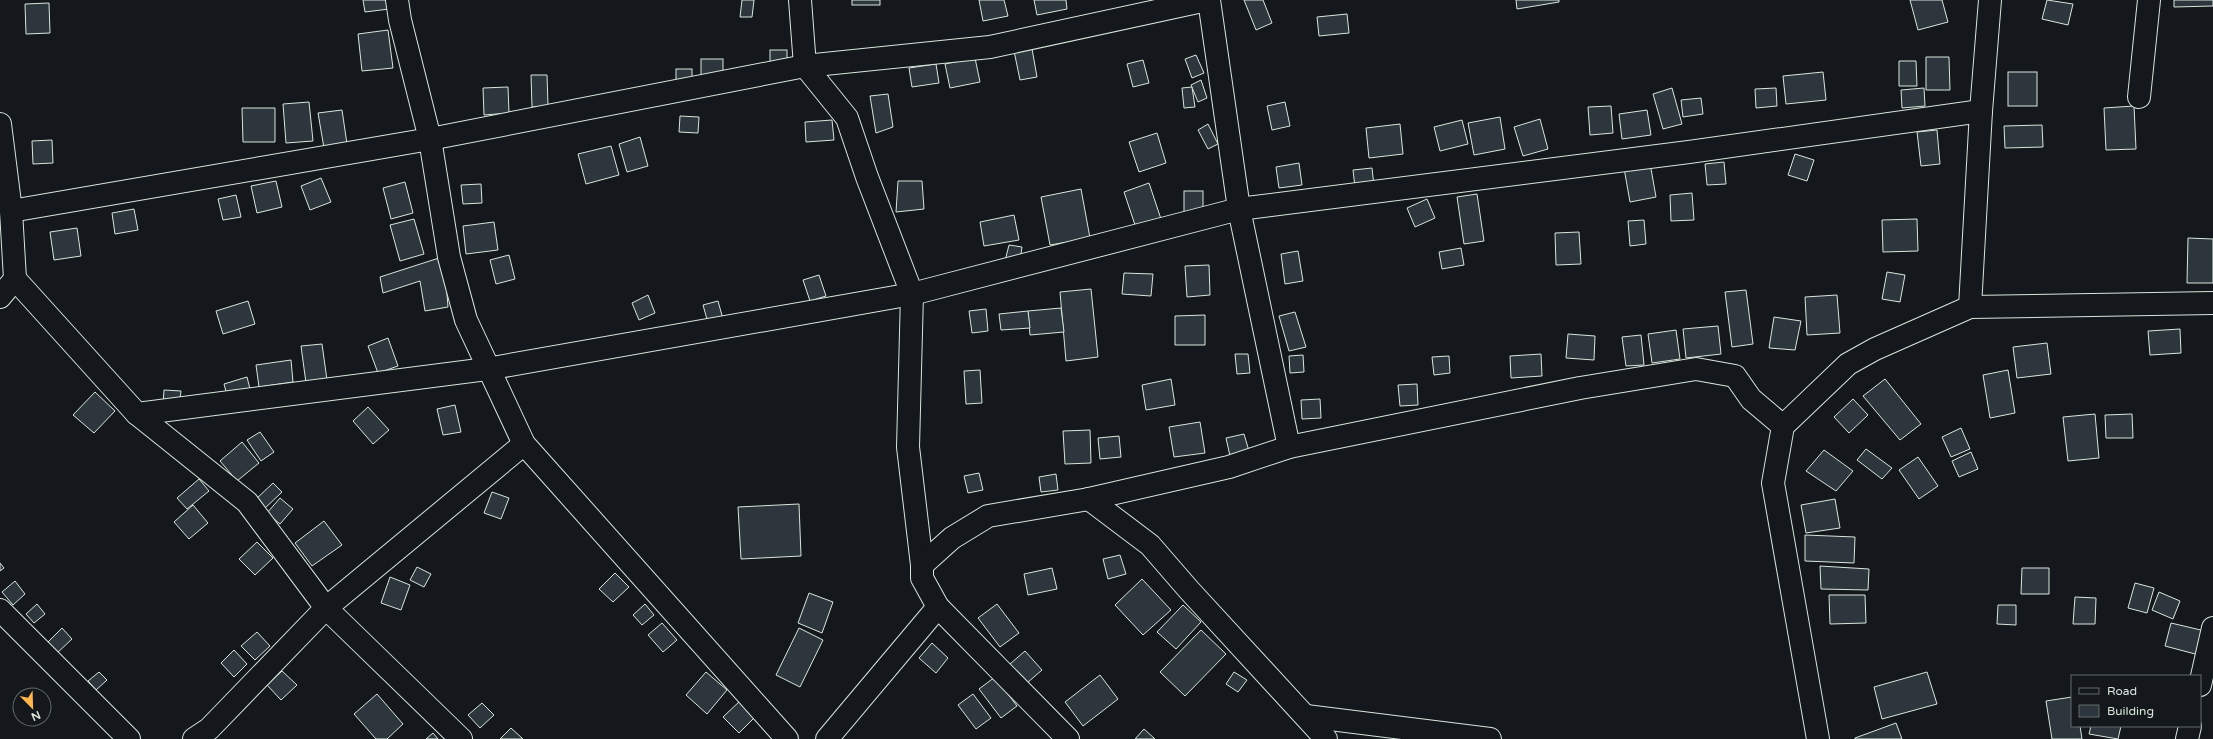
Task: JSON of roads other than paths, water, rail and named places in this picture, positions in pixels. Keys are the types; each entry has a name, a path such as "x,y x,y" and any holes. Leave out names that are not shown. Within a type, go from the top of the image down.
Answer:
{"street":[{"path":"396,0 430,139 449,257 466,320 487,369 524,444 787,739"},
{"path":"800,0 805,66 847,118 867,178 912,294 908,447 922,565 922,578 938,607 1068,739"},
{"path":"11,210 430,139 805,66 990,47 1208,0 1239,209 1289,447"},
{"path":"1970,307 1981,111 1990,0"},
{"path":"2139,97 2149,0"},
{"path":"137,414 487,369 912,294 1239,209 1689,152 1981,111"},
{"path":"0,124 11,210 15,279 137,414 247,502 326,608 461,739"},
{"path":"0,297 15,279"},
{"path":"1818,739 1774,483 1783,426 1848,364 1875,349 1970,307 2213,303"},
{"path":"922,565 952,538 988,516 1089,499 1228,467 1289,447 1580,388 1696,369 1735,376 1751,399 1783,426"},
{"path":"194,739 209,729 326,608 524,444"},
{"path":"1089,499 1150,545 1189,590 1326,739"},
{"path":"827,739 938,607"},
{"path":"0,610 129,739"},
{"path":"2201,681 2213,628"},
{"path":"1306,716 1490,739"},
{"path":"2187,739 2190,727"}]}
